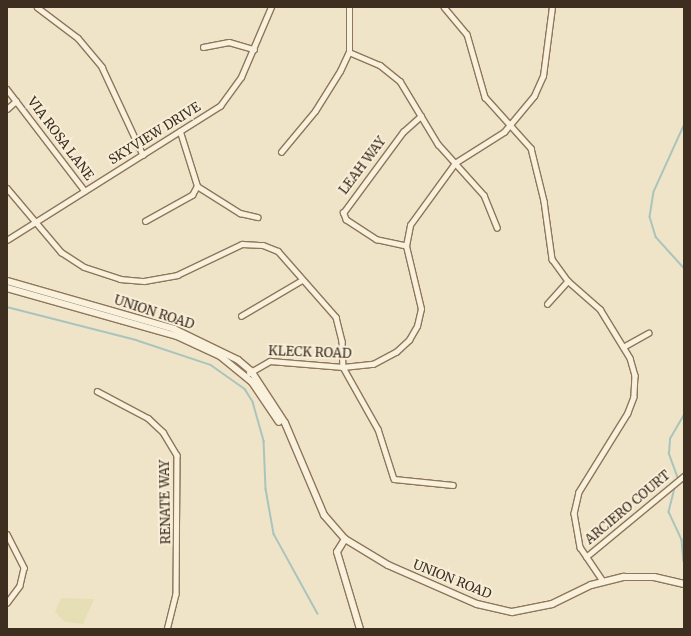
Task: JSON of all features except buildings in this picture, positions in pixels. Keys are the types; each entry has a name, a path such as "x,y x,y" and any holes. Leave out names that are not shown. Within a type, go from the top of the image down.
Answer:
{"main road":[{"name":"UNION ROAD","path":"7,281 174,329 222,351 249,373 276,408 294,446 317,503 345,539 388,565 477,604 512,612 552,604 602,580 636,576 684,584"},
{"name":"UNION ROAD","path":"7,288 177,336 220,356 249,373"},
{"path":"345,539 337,552 360,629"}],"street":[{"path":"37,7 74,34 102,67 143,155"},
{"name":"SKYVIEW DRIVE","path":"7,240 220,106 240,77 254,49 271,7"},
{"path":"281,152 315,111 349,52 349,7"},
{"path":"444,7 467,34 486,97 512,124 531,148 544,201 552,259 568,281 600,309 623,347 635,376 634,397 579,492 574,531 586,557 602,580"},
{"name":"KLECK ROAD","path":"249,373 270,361 342,367 373,364 388,357 406,343 417,326 420,298 406,246 410,225 455,163 512,124 534,96 543,76 552,7"},
{"path":"203,47 229,42 254,49"},
{"path":"349,52 391,72 455,163 484,195 497,227"},
{"name":"VIA ROSA LANE","path":"7,89 86,191"},
{"path":"7,109 16,101"},
{"name":"LEAH WAY","path":"406,246 376,240 346,220 343,213 403,132 421,116"},
{"path":"180,132 197,186 240,213 258,216"},
{"path":"145,221 192,195 197,186"},
{"path":"7,188 34,222 72,260 120,279 144,281 177,275 232,247 250,244 278,251 336,317 342,341 342,367 378,429 394,479 453,485"},
{"path":"241,316 302,280"},
{"path":"547,304 568,281"},
{"path":"623,347 648,333"},
{"name":"RENATE WAY","path":"97,391 148,418 163,432 177,455 176,594 167,629"},
{"name":"ARCIERO COURT","path":"586,557 684,476"},
{"path":"7,534 24,568 20,586 7,603"}],"shaded area":[{"path":"61,598 94,599 83,624 65,622 55,612"}],"waterway":[{"path":"684,126 654,192 650,217 656,237 684,268"},
{"path":"7,307 136,340 211,365 245,389 253,402 264,441 266,489 274,534 318,614"},
{"path":"678,479 669,454 670,439 684,415"},
{"path":"676,484 669,512 682,540 684,561"}]}
